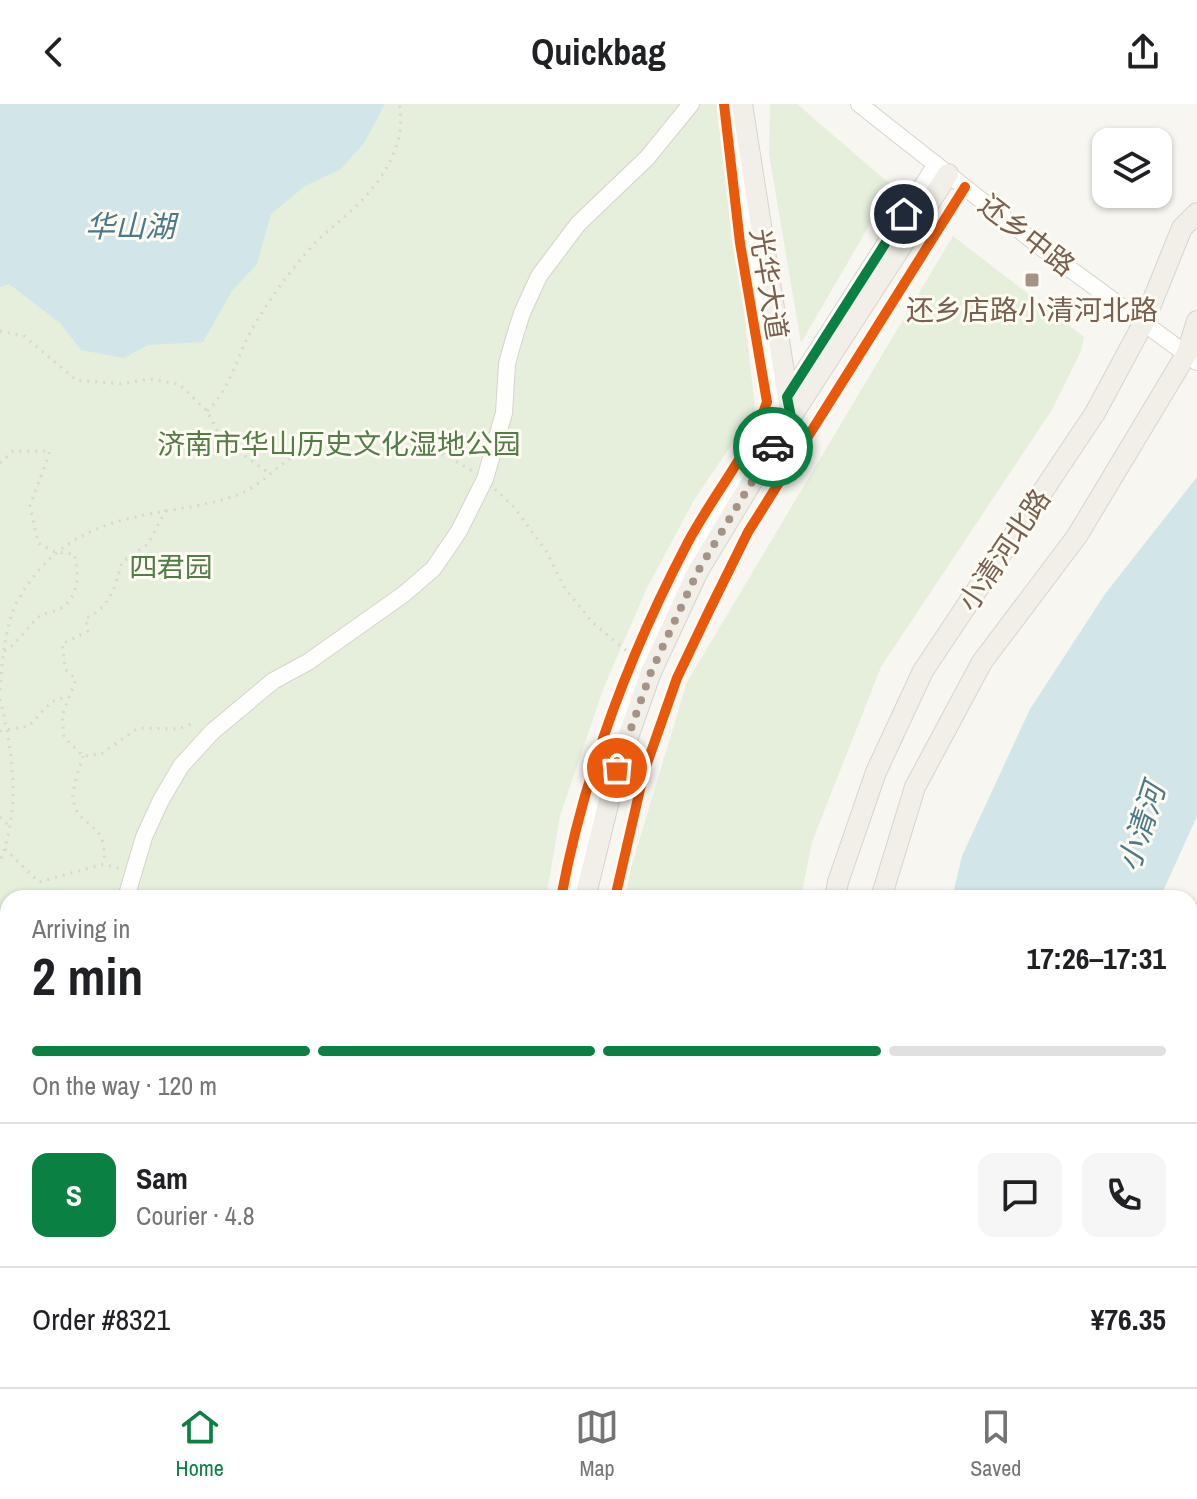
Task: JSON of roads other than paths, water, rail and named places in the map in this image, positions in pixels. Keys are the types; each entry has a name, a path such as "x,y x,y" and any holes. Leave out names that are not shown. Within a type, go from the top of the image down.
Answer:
{"main road":[{"name":"光华大道","path":"742,104 785,409"},
{"path":"587,890 617,768 651,672 698,571 785,409 942,169"},
{"name":"小清河北路","path":"836,890 876,772 923,671 1095,413 1144,322 1182,228 1197,213"},
{"name":"小清河北路","path":"883,890 915,787 982,662 1077,536 1192,358 1197,321"}],"street":[{"path":"128,890 131,873 161,800 181,766 212,732 273,681 308,662 404,594 433,569 459,531 485,479 504,413 507,364 522,313 539,276 578,224 647,158 691,104"},
{"path":"573,890 591,803 640,661 678,579 785,409 730,104"},
{"name":"还乡中路","path":"859,104 1047,252 1192,358"}],"water":[{"name":"华山湖","path":"0,104 385,104 364,143 341,169 305,186 271,214 257,264 232,291 203,342 148,345 124,358 81,350 60,323 9,284 0,287"},
{"name":"小清河","path":"1197,477 1197,816 1164,890 954,890 962,856 1030,709 1105,594"}],"place":[{"name":"还乡店路小清河北路","path":"1032,280"}],"park label":[{"name":"济南市华山历史文化湿地公园","path":"339,444"},
{"name":"四君园","path":"171,567"}]}
